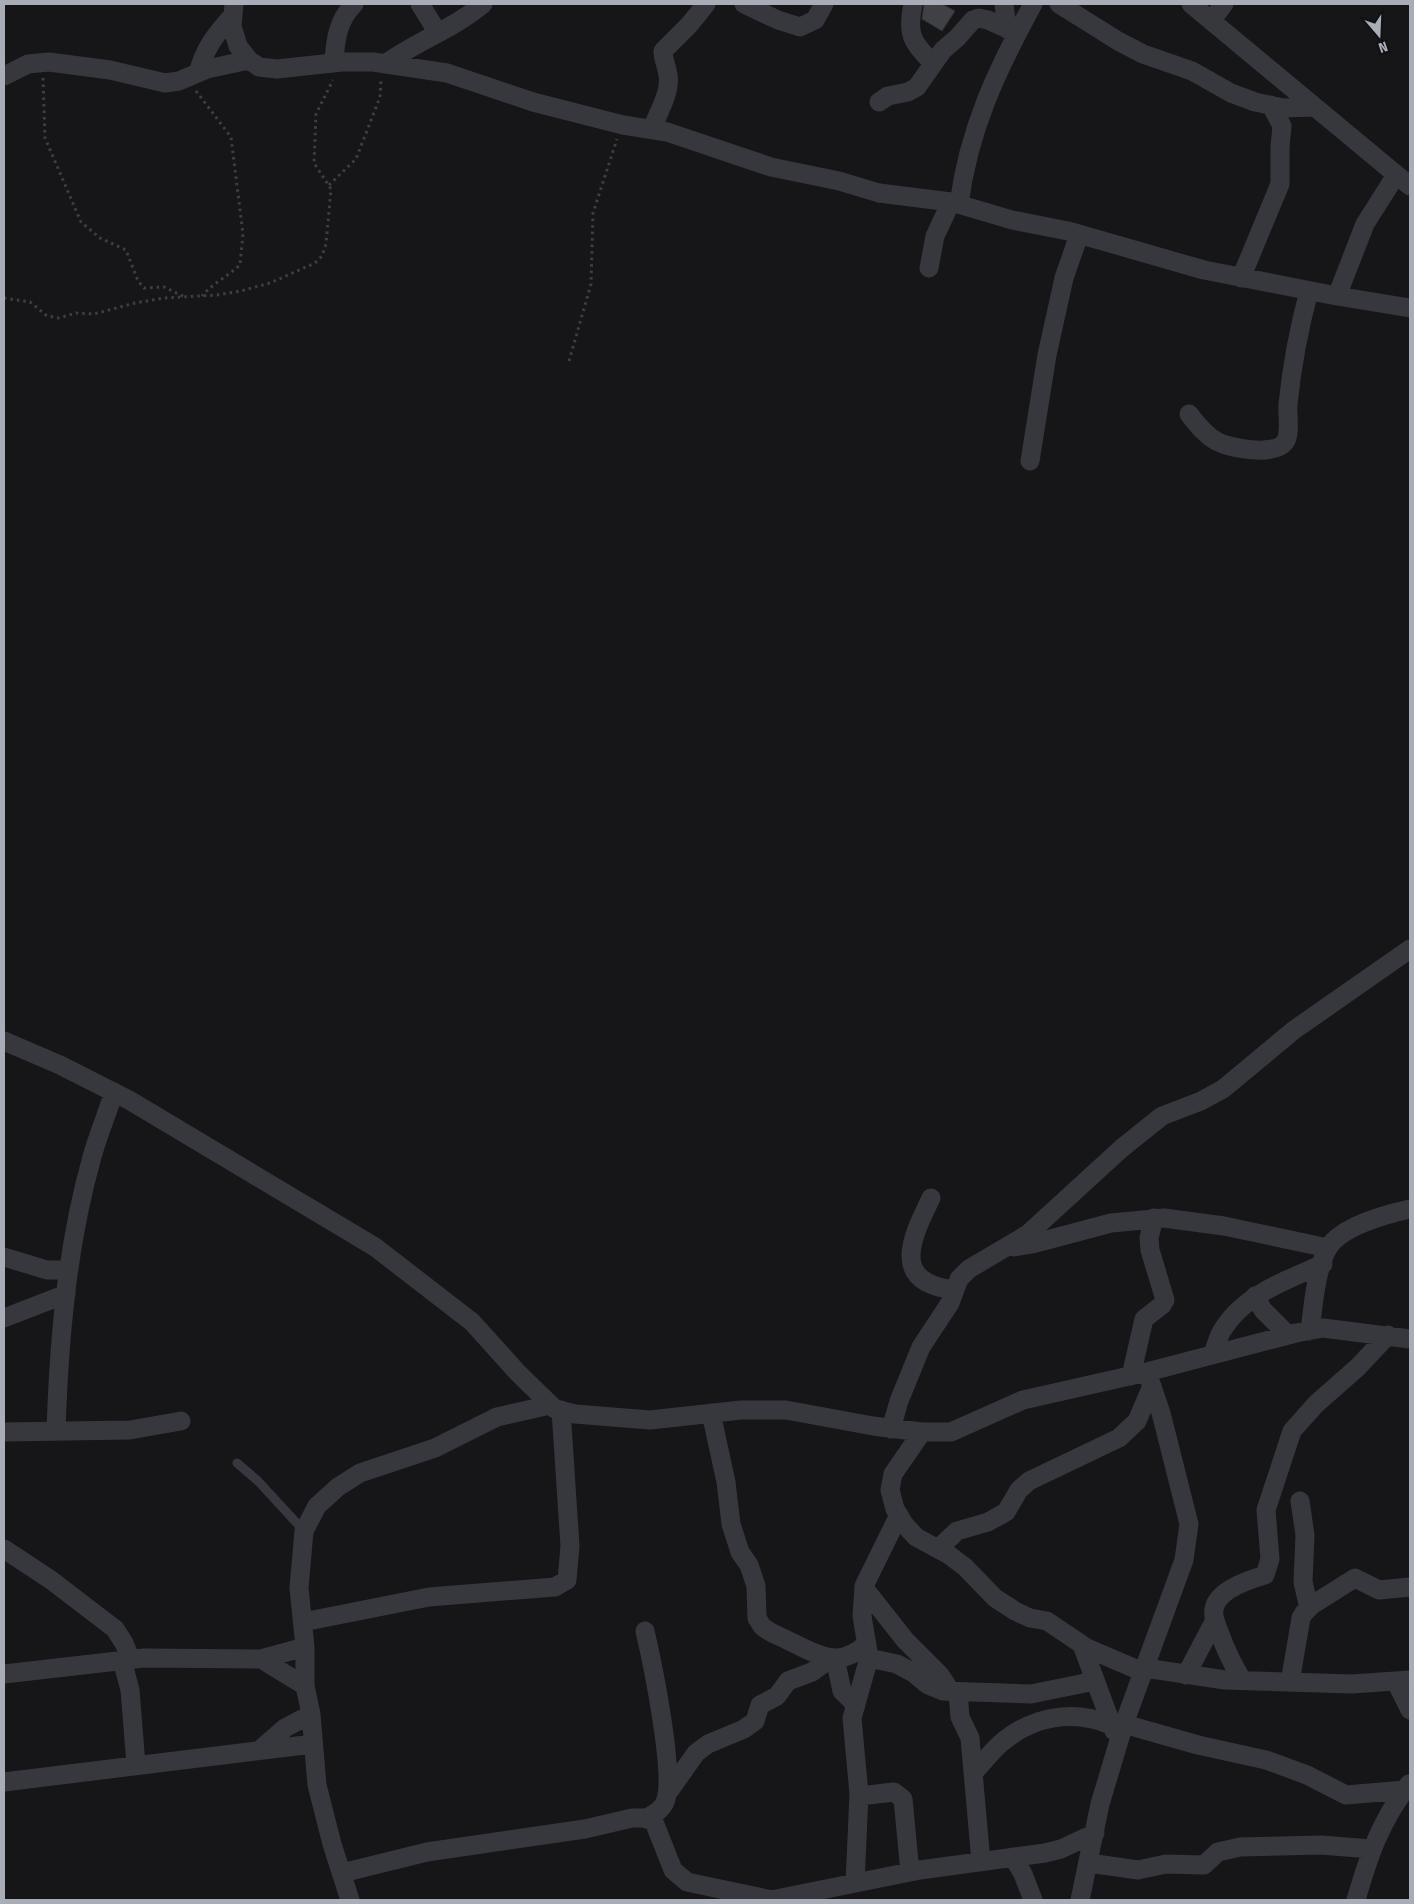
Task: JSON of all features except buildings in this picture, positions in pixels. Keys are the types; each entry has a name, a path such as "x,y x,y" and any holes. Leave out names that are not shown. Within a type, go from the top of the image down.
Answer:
{"street":[{"path":"338,62 337,35 345,13 354,4"},
{"path":"420,4 438,33"},
{"path":"383,63 406,49 464,20 484,4"},
{"path":"652,129 666,91 668,75 663,59 663,51 689,25 706,4"},
{"path":"744,4 778,20 800,27 815,20 824,4"},
{"path":"913,4 910,26 912,38 919,50 932,62"},
{"path":"879,102 888,96 917,87 932,62 973,20 979,18 992,4"},
{"path":"1004,4 1012,31"},
{"path":"928,268 935,236 955,203 976,121 1012,31 1033,4"},
{"path":"1059,4 1118,41 1143,54 1192,70 1231,92 1283,108 1314,106"},
{"path":"1191,4 1403,180 1365,224 1337,296"},
{"path":"1211,21 1224,4"},
{"path":"233,9 232,26 238,46 249,60 259,67 277,69 338,62 383,63 447,73 533,102 623,125 667,132 771,167 840,181 879,193 955,203 1012,220 1079,235 1161,260 1241,278 1410,308"},
{"path":"192,76 203,53 233,9"},
{"path":"979,18 1012,31"},
{"path":"4,76 28,64 39,63 82,66 165,83 192,76 215,67 249,60"},
{"path":"1241,278 1280,184 1282,126 1271,105"},
{"path":"1030,461 1047,355 1064,278 1079,235"},
{"path":"1188,414 1206,435 1217,442 1248,450 1272,449 1284,444 1287,439 1287,415 1293,362 1309,291"},
{"path":"891,1429 899,1401 921,1347 950,1302 954,1290 969,1269 1028,1234 1122,1148 1162,1116 1201,1101 1223,1088 1294,1030 1410,950"},
{"path":"4,1041 60,1065 114,1092 375,1247 472,1322 518,1373 555,1408 569,1519 570,1546 567,1580 556,1587 429,1597 302,1622"},
{"path":"56,1431 58,1376 66,1294 78,1216 92,1156 114,1092"},
{"path":"931,1198 918,1225 912,1246 912,1265 916,1275 923,1281 936,1287 954,1290"},
{"path":"1310,1331 1325,1256 1339,1236 1355,1227 1410,1209"},
{"path":"1003,1249 1032,1244 1111,1222 1154,1218 1224,1226 1325,1256"},
{"path":"939,1548 957,1531 988,1522 1006,1512 1019,1490 1029,1482 1119,1438 1137,1421 1143,1378 1144,1318 1162,1305 1165,1300 1150,1250 1149,1238 1154,1218"},
{"path":"1213,1354 1222,1330 1237,1310 1255,1296 1325,1256"},
{"path":"4,1257 48,1270 70,1270"},
{"path":"4,1318 66,1294"},
{"path":"1255,1296 1263,1310 1288,1335"},
{"path":"350,1900 317,1785 311,1714 306,1686 305,1646 299,1588 304,1531 316,1506 338,1487 360,1473 435,1448 497,1417 555,1408 650,1420 741,1410 786,1410 891,1429 951,1432 1023,1400 1143,1378 1213,1354 1288,1335 1323,1328 1410,1339"},
{"path":"1242,1680 1231,1663 1215,1620 1215,1608 1219,1599 1230,1589 1265,1575 1268,1570 1270,1559 1266,1510 1292,1431 1316,1404 1358,1367 1388,1335"},
{"path":"1080,1900 1118,1730 1133,1699 1184,1560 1189,1524 1161,1413 1143,1378"},
{"path":"711,1413 726,1482 731,1524 740,1552 749,1565 756,1586 757,1618 766,1630 811,1653 833,1658 868,1650 912,1672 928,1685 943,1691 1031,1694 1095,1681"},
{"path":"4,1432 130,1430 181,1421"},
{"path":"922,1432 893,1474 890,1490 899,1515 916,1537 939,1548 965,1567 994,1598 1030,1618 1048,1621 1082,1645 1118,1663 1144,1670 1242,1680 1352,1684 1403,1681 1410,1710"},
{"path":"1300,1501 1305,1535 1303,1582 1309,1608"},
{"path":"855,1884 859,1796 852,1718 868,1650 862,1616 864,1588 880,1550 899,1515"},
{"path":"4,1549 51,1580 115,1629 124,1642 136,1765"},
{"path":"1290,1682 1302,1618 1309,1608 1355,1578 1379,1590 1410,1588"},
{"path":"864,1588 904,1640 940,1675 954,1692 960,1717 970,1738 981,1862"},
{"path":"1133,1699 1178,1673 1215,1620"},
{"path":"646,1631 662,1722 667,1794"},
{"path":"1082,1645 1095,1681 1118,1730"},
{"path":"4,1674 126,1660 261,1659 305,1646"},
{"path":"833,1658 842,1691 856,1705"},
{"path":"646,1819 660,1810 667,1794 696,1753 708,1744 744,1729 755,1722 760,1705 777,1696 788,1681 812,1672 833,1658"},
{"path":"261,1659 306,1686"},
{"path":"261,1750 285,1728 311,1714"},
{"path":"974,1772 1010,1736 1044,1720 1074,1715 1095,1718 1118,1730 1266,1760 1307,1775 1346,1795 1408,1787"},
{"path":"4,1782 313,1744"},
{"path":"1356,1900 1371,1849 1384,1822 1408,1787"},
{"path":"859,1796 894,1792 903,1799 910,1872"},
{"path":"342,1873 426,1852 585,1828 632,1818 646,1819 654,1822 673,1870 687,1882 771,1900 910,1872 1014,1858 1065,1847 1095,1832"},
{"path":"1065,1847 1090,1860 1138,1870 1166,1864 1204,1865 1218,1852 1240,1847 1284,1848 1321,1845 1371,1849"},
{"path":"1014,1858 1033,1900"}],"lane":[{"path":"237,1463 258,1481 304,1531"}],"path":[{"path":"4,298 30,302 47,316 54,318 76,313 94,314 150,300 241,291 270,283 315,263 322,256 326,244 331,189 314,163 316,114 338,62"},
{"path":"39,63 44,80 45,138 81,222 100,238 126,250 141,286 147,289 164,288 185,297"},
{"path":"329,185 356,159 364,143 380,97 383,63"},
{"path":"192,76 231,137 243,234 240,265 228,276 211,285 202,296"},
{"path":"569,361 591,284 592,213 623,125"}]}
